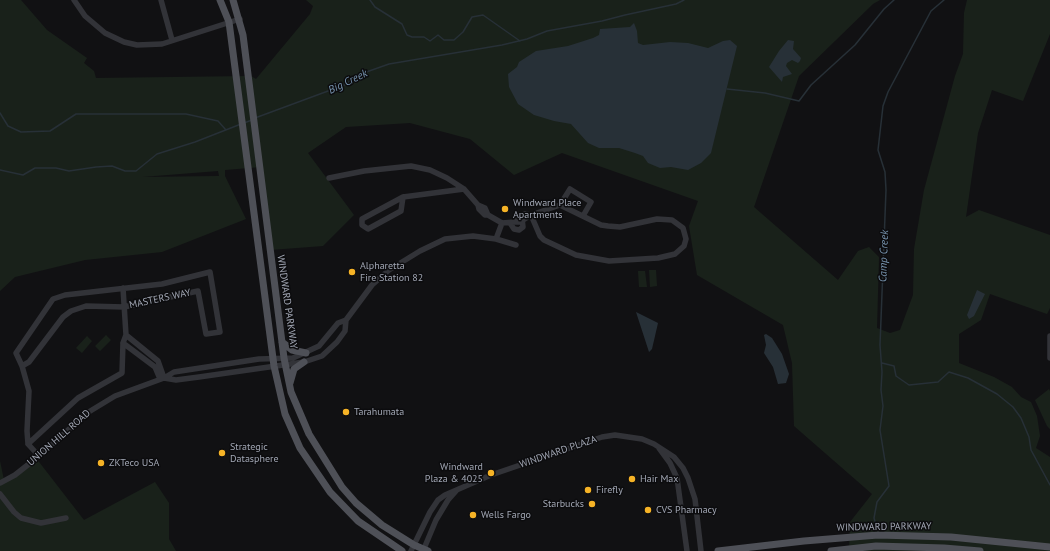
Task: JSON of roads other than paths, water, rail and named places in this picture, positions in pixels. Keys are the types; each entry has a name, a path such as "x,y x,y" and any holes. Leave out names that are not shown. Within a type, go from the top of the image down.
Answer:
{"main road":[{"name":"WINDWARD PARKWAY","path":"220,0 229,22 274,366 285,414 294,436 312,467 330,492 358,521 402,551"},
{"name":"WINDWARD PARKWAY","path":"233,0 240,19 282,341 290,386 308,434 342,487 356,503 413,548 425,550"},
{"path":"282,341 292,350 306,353"},
{"path":"290,386 294,369 304,362"},
{"name":"WINDWARD PARKWAY","path":"718,551 804,541 878,535 951,537 1050,547"},
{"name":"WINDWARD PARKWAY","path":"831,551 876,546 944,548 980,551"}],"street":[{"path":"74,0 89,21 105,33 117,40 144,45 162,44 240,19"},
{"path":"161,0 172,40"},
{"path":"329,178 364,171 411,166 430,170 447,178 464,189 488,215 502,223 512,222 560,205 570,190 591,202 582,216"},
{"path":"403,197 401,211 368,229 362,225 362,219 403,197 464,189"},
{"path":"531,215 540,236 544,240 566,251 589,259 609,261 658,258 675,254 684,246 686,239 683,228 672,220 657,219 620,227 601,225 560,205"},
{"path":"512,222 514,229 519,230 523,226 522,218"},
{"path":"496,239 502,223"},
{"path":"285,361 304,362 322,356 331,349 345,331 346,320 366,291 378,278 420,251 439,241 472,236 496,239 516,245"},
{"name":"MASTERS WAY","path":"22,366 29,362 63,317 71,311 86,306 124,307 198,291 206,334 220,332 210,272 162,284 65,295 53,299 16,353 22,366 29,391 26,431 28,444"},
{"name":"MASTERS WAY","path":"123,288 126,335"},
{"path":"285,361 319,346 338,323 346,320"},
{"path":"39,456 28,444 78,398 122,373 122,343 126,335 158,361 162,378"},
{"path":"1050,336 1050,358"},
{"path":"122,343 155,367 162,378"},
{"name":"UNION HILL ROAD","path":"0,483 39,456 87,413 121,393 174,372 273,358 285,361"},
{"path":"155,367 158,361"},
{"name":"UNION HILL ROAD","path":"162,378 176,380 274,366 285,361"},
{"path":"201,367 203,376"},
{"name":"WINDWARD PLAZA","path":"413,548 438,500 459,488 602,436 625,435 642,439 674,456 688,478 695,499 701,551"},
{"name":"WINDWARD PLAZA","path":"658,447 670,463 677,478 687,551"},
{"name":"WINDWARD PLAZA","path":"425,550 443,507 459,488"},
{"path":"0,494 14,512 21,518 41,523 66,518"}],"waterway":[{"path":"370,0 375,7 402,24 407,35 412,37 424,37 430,41 438,35 444,40 454,40 463,32 472,17 483,15 520,41"},
{"name":"Big Creek","path":"255,118 347,84 355,76 389,64 502,45 527,39 547,31 602,21 676,4 684,0"},
{"path":"727,89 765,93 799,101 811,85 855,45 884,9 894,0"},
{"name":"Camp Creek","path":"876,525 874,518 877,502 889,486 880,430 883,406 881,390 882,372 880,345 886,190 885,172 878,150 883,106 888,92 931,11 944,0"},
{"path":"0,113 8,126 21,132 50,131 76,114 186,114 218,121 226,130"},
{"name":"Big Creek","path":"244,123 252,120"},
{"name":"Big Creek","path":"0,170 23,175 35,168 56,168 69,171 112,166 125,171 136,171 157,154 195,142 241,124"},
{"path":"882,363 894,366 896,376 909,385 938,382 949,372 968,378 997,394 1013,407 1021,418 1029,437 1031,450 1050,485"}],"place":[{"name":"Windward Place Apartments","path":"505,209"},
{"name":"Alpharetta Fire Station 82","path":"352,272"},
{"name":"Tarahumata","path":"346,412"},
{"name":"Strategic Datasphere","path":"222,453"},
{"name":"ZKTeco USA","path":"101,463"},
{"name":"Windward Plaza & 4025","path":"491,473"},
{"name":"Hair Max","path":"632,479"},
{"name":"Firefly","path":"588,490"},
{"name":"Starbucks","path":"592,504"},
{"name":"CVS Pharmacy","path":"648,510"},
{"name":"Wells Fargo","path":"473,515"}]}
